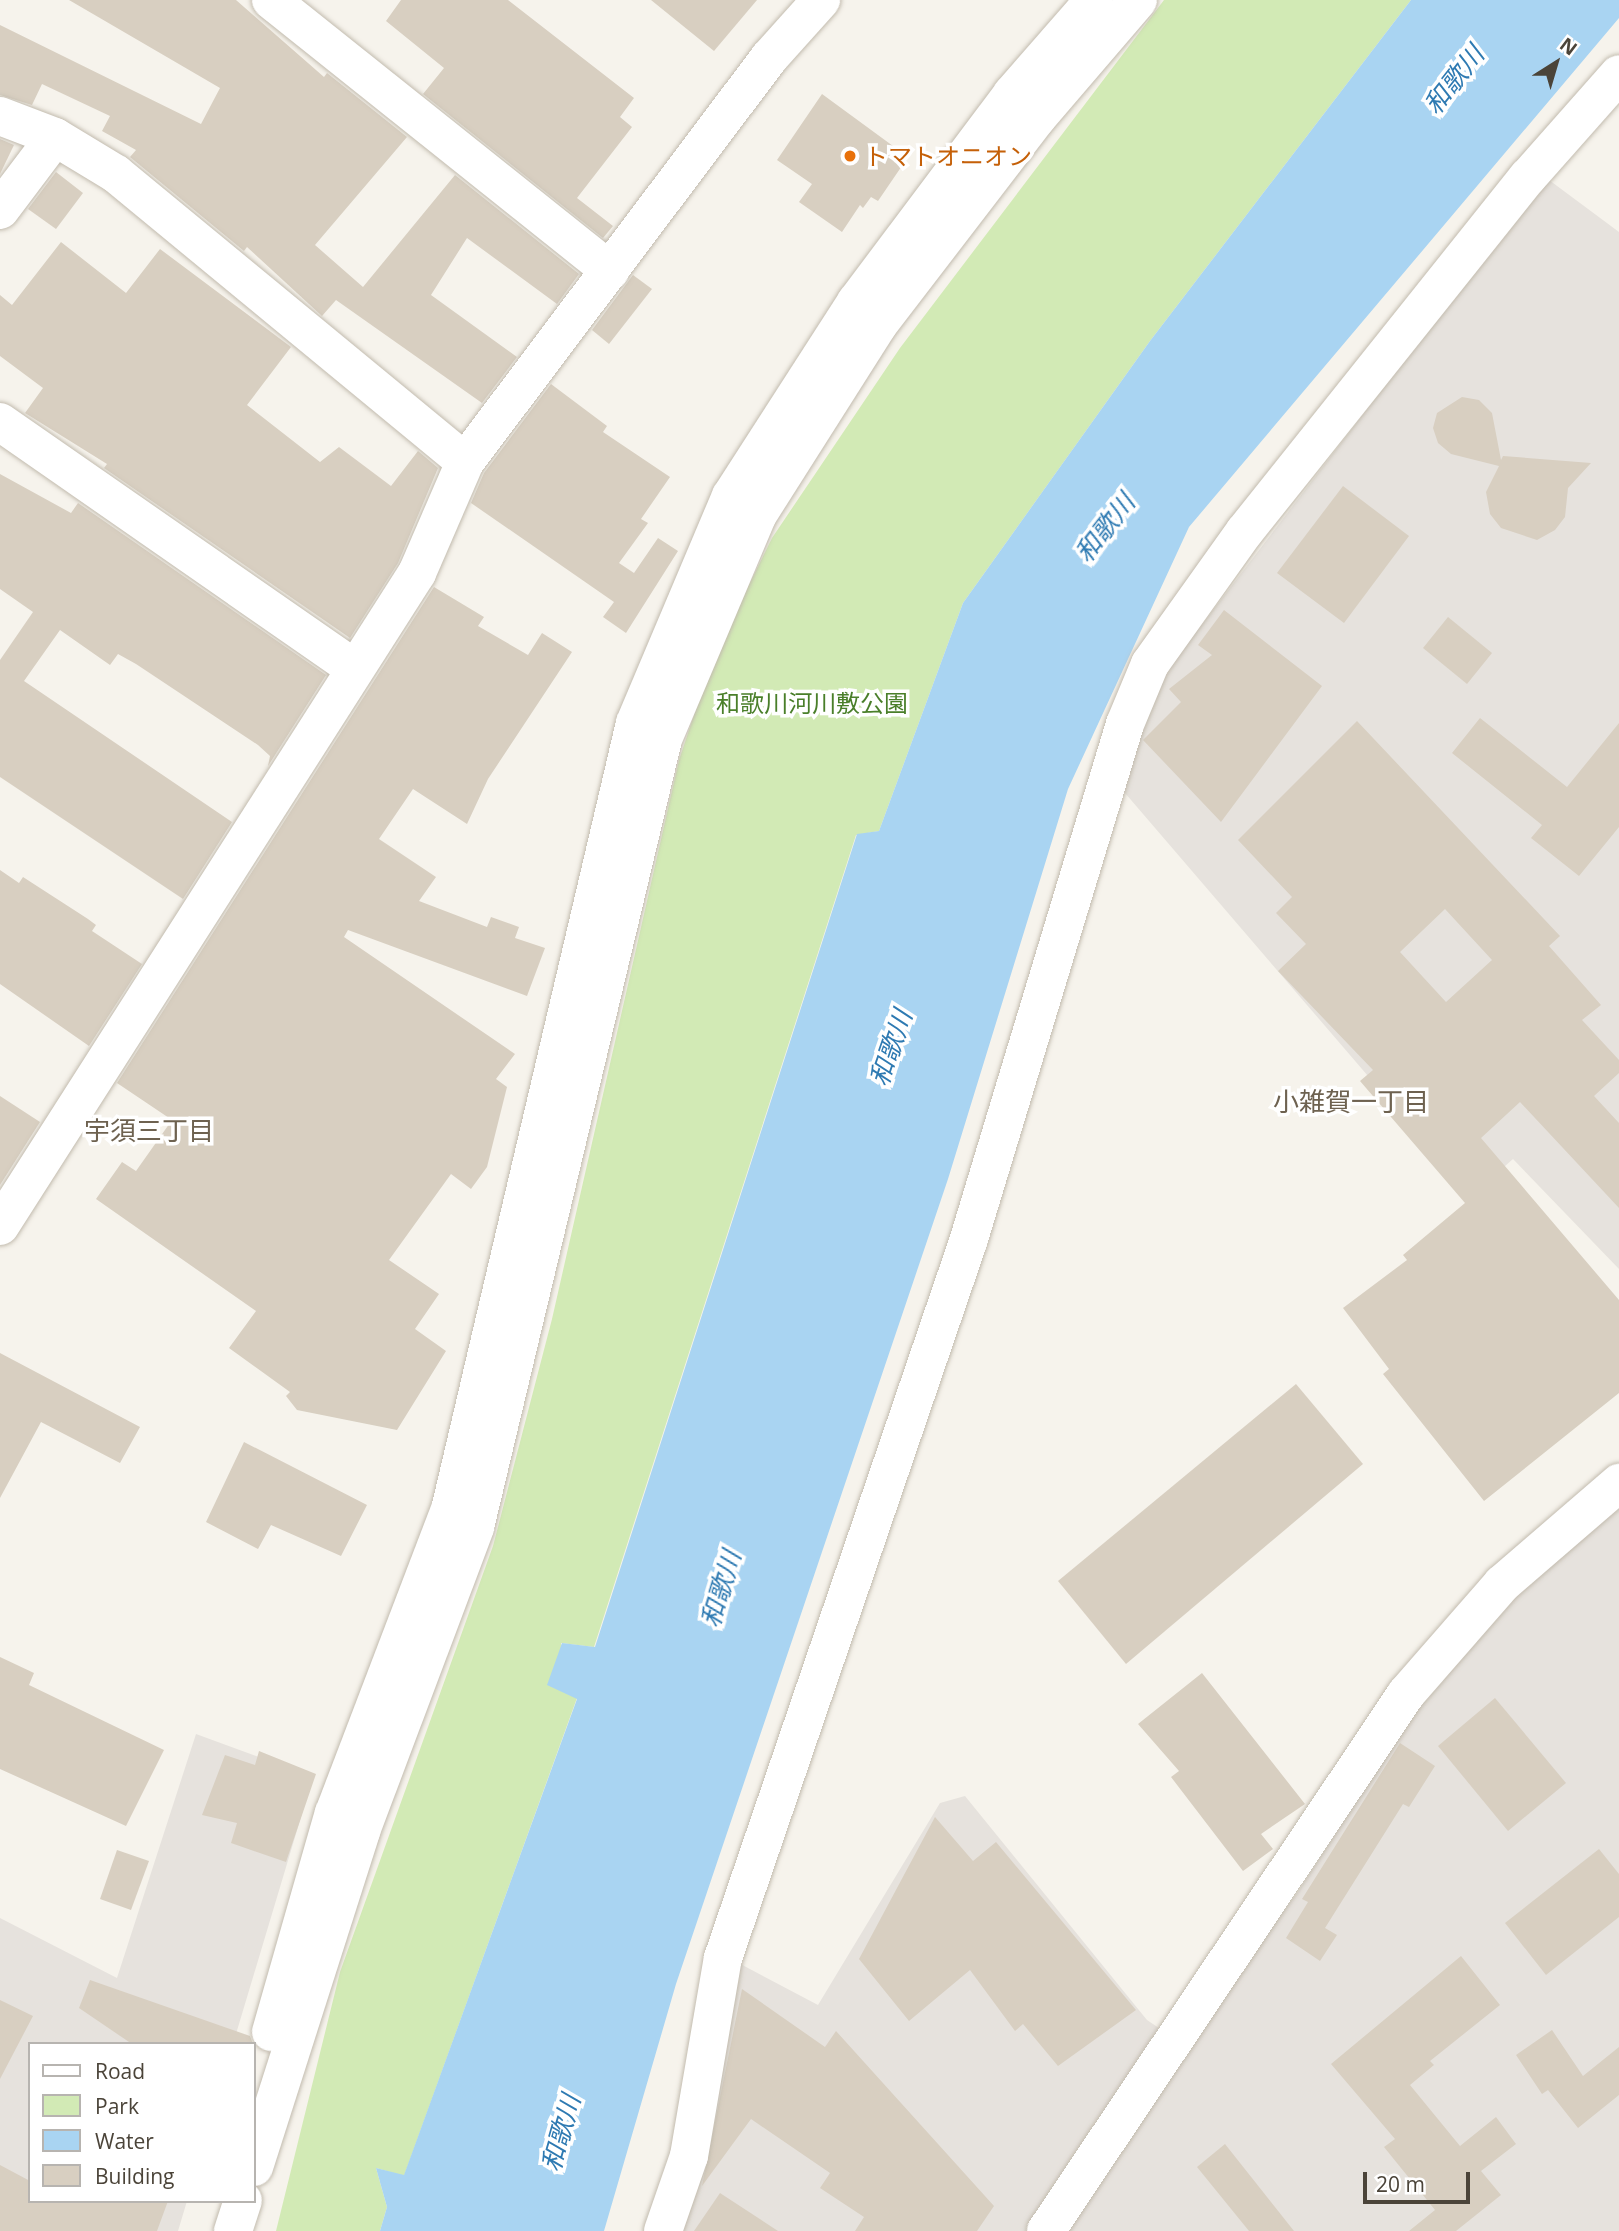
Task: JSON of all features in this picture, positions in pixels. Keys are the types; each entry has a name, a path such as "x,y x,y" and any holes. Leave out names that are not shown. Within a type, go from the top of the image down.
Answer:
{"street":[{"path":"271,0 610,271"},
{"path":"0,1226 353,667 417,573 465,461 769,58 821,0"},
{"path":"256,2080 334,1813 450,1510 635,723 731,496 856,302 1012,94 1094,0"},
{"path":"256,2161 361,1831 475,1527 663,739 757,516 878,325 1037,118 1138,0"},
{"path":"663,2231 689,2156 723,1958 968,1242 1125,723 1150,664 1245,531 1528,177 1619,74"},
{"path":"0,116 55,137 116,174 465,461"},
{"path":"0,210 55,137"},
{"path":"0,422 353,667"},
{"path":"1046,2231 1406,1694 1503,1584 1619,1483"},
{"path":"208,2231 217,2203"},
{"path":"233,2231 242,2203"}],"shaded area":[{"path":"1545,177 1619,232 1619,1269 1513,1159 1471,1196 1119,786 1151,691"},
{"path":"1619,1506 1619,2231 670,2231 731,1959 818,2005 940,1803 965,1796 1147,2020 1181,2043 1298,1892 1431,1685 1472,1636"},
{"path":"196,1734 313,1777 234,2042 28,2042 28,2203 186,2203 178,2231 0,2231 0,1918 117,1978"}],"green space":[{"name":"和歌川河川敷公園","path":"1164,0 1411,0 1150,341 963,603 879,831 856,835 594,1647 561,1643 577,1698 404,2176 376,2168 387,2207 380,2231 276,2231 340,1972 493,1546 552,1319 679,760 713,658 772,538 900,348"}],"water":[{"name":"和歌川","path":"1411,0 1619,0 1619,18 1189,527 1068,789 948,1179 676,1984 604,2231 380,2231 387,2207 376,2168 404,2175 577,1699 547,1685 562,1643 595,1647 857,834 879,831 963,603 1150,341"}],"building":[{"path":"69,0 236,0 324,77 327,73 407,137 315,245 363,287 455,175 579,274 557,304 467,238 431,295 517,357 482,403 336,300 322,316 247,247 244,251 130,157 136,150 102,131 110,116 42,84 32,105 0,95 0,25 201,124 220,88"},
{"path":"401,0 508,0 634,98 620,117 632,127 577,198 613,226 603,238 423,94 444,68 386,21"},
{"path":"651,0 757,0 714,51"},
{"path":"822,94 908,157 878,201 871,197 863,208 860,205 842,232 799,202 812,184 777,160"},
{"path":"0,139 14,145 0,174"},
{"path":"56,172 83,193 56,229 28,209"},
{"path":"61,242 126,293 160,249 291,347 247,405 320,462 339,447 391,486 418,451 438,468 398,563 350,638 104,468 107,464 25,413 43,388 0,356 0,295 12,305"},
{"path":"633,275 652,289 609,344 592,330"},
{"path":"551,384 607,426 603,432 670,477 641,519 648,523 619,563 634,573 658,538 678,551 626,633 603,617 614,602 471,503 484,473"},
{"path":"1462,397 1479,400 1492,413 1501,460 1503,456 1591,463 1568,488 1565,517 1555,530 1537,540 1501,528 1490,514 1486,492 1499,466 1451,454 1438,443 1433,428 1437,413"},
{"path":"0,474 71,513 78,503 326,675 268,766 270,756 258,745 136,664 118,654 110,665 60,630 24,681 232,822 183,899 0,777 0,660 33,612 0,589"},
{"path":"1343,486 1409,536 1344,623 1277,573"},
{"path":"434,587 484,617 478,626 528,655 542,633 572,652 488,779 467,824 413,789 379,839 436,877 419,901 487,927 491,917 519,927 515,938 545,948 527,996 348,930 344,937 515,1054 496,1079 507,1087 487,1167 471,1189 451,1174 389,1260 439,1294 415,1329 446,1351 397,1430 297,1410 286,1396 290,1392 229,1348 256,1311 96,1199 122,1162 136,1171 172,1120 117,1083"},
{"path":"1224,610 1322,686 1221,822 1143,740 1181,702 1169,689 1212,655 1198,645"},
{"path":"1448,617 1492,653 1467,684 1423,648"},
{"path":"1480,718 1567,787 1619,723 1619,827 1579,876 1531,838 1542,825 1452,753"},
{"path":"1357,721 1560,936 1549,946 1601,1005 1582,1020 1619,1060 1619,1073 1594,1096 1619,1123 1619,1208 1520,1102 1481,1138 1619,1300 1619,1393 1484,1501 1383,1374 1389,1369 1343,1308 1407,1260 1403,1255 1465,1203 1360,1081 1373,1070 1278,971 1306,944 1276,913 1292,897 1238,840","holes":["1445,909 1492,960 1446,1002 1400,952"]},
{"path":"0,870 19,883 23,877 88,919 96,925 92,931 142,964 89,1046 0,984"},
{"path":"0,1096 40,1122 0,1185"},
{"path":"0,1353 140,1427 120,1463 41,1422 0,1498"},
{"path":"1296,1384 1363,1464 1126,1664 1058,1581"},
{"path":"244,1442 367,1505 341,1556 271,1525 258,1549 206,1522"},
{"path":"0,1657 34,1673 29,1685 164,1750 126,1826 0,1769"},
{"path":"1202,1673 1305,1804 1261,1834 1273,1849 1243,1871 1171,1777 1179,1771 1138,1724"},
{"path":"1495,1698 1566,1783 1508,1831 1438,1746"},
{"path":"1400,1743 1435,1766 1409,1807 1403,1804 1325,1928 1337,1935 1320,1961 1286,1938 1308,1902 1302,1899"},
{"path":"259,1751 316,1774 286,1862 231,1843 237,1823 202,1815 225,1755 255,1765"},
{"path":"935,1817 973,1861 996,1842 1136,2010 1058,2066 1023,2024 1015,2031 970,1970 909,2021 859,1959"},
{"path":"1599,1849 1619,1874 1619,1917 1546,1975 1505,1923"},
{"path":"117,1850 149,1861 131,1910 100,1899"},
{"path":"1461,1956 1500,2005 1430,2061 1434,2065 1410,2085 1460,2146 1496,2117 1516,2144 1481,2171 1501,2195 1456,2231 1409,2231 1435,2210 1384,2147 1395,2139 1331,2064"},
{"path":"90,1980 250,2036 252,2042 129,2042 79,2008"},
{"path":"742,1989 825,2047 836,2031 994,2206 977,2231 855,2231 864,2217 820,2188 830,2173 751,2119 702,2186"},
{"path":"0,2000 33,2016 0,2079"},
{"path":"1552,2030 1583,2076 1619,2047 1619,2095 1578,2128 1548,2090 1542,2094 1516,2055"},
{"path":"1225,2144 1294,2231 1249,2231 1197,2167"},
{"path":"0,2165 28,2180 28,2203 167,2203 157,2231 0,2231"},
{"path":"720,2193 778,2231 694,2231"}],"place":[{"name":"トマトオニオン","path":"850,156"}],"district":[{"name":"小雑賀一丁目","path":"1351,1102"},
{"name":"宇須三丁目","path":"149,1131"}]}
